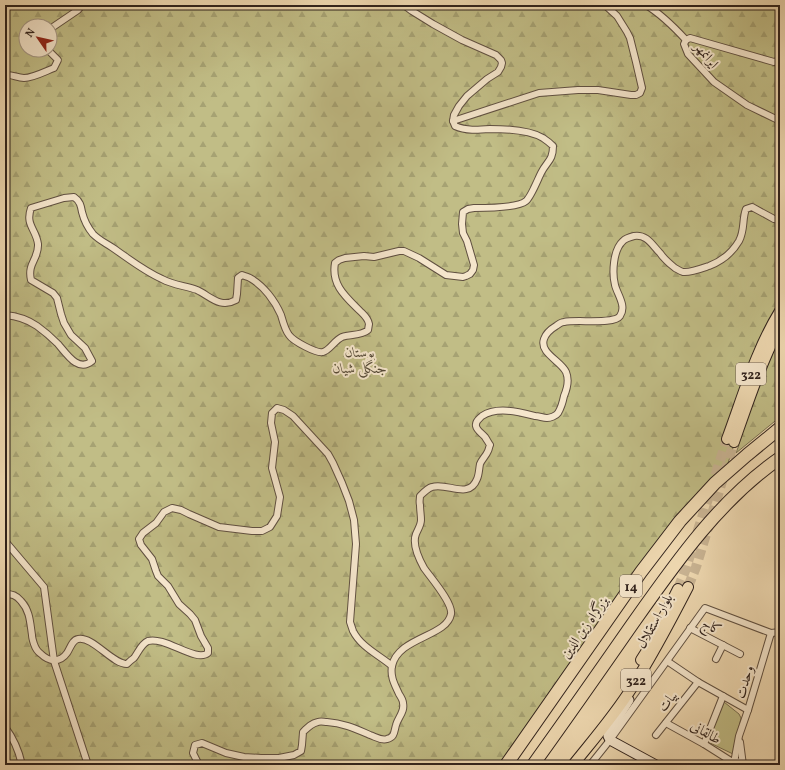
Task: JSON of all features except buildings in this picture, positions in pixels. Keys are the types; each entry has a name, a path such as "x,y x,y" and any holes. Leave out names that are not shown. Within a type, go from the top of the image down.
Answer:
{"highway":[{"name":"بزرگراه زین الدین","path":"506,765 641,572 680,521 715,483 747,454 780,428"},
{"name":"14","path":"533,765 674,566 707,525 732,498 763,470 780,458"}],"main road":[{"name":"322","path":"780,311 764,342 731,440 758,374 780,326"},
{"name":"بلوار استقلال","path":"573,765 625,697 647,663 688,587"},
{"name":"بلوار استقلال","path":"565,765 626,685 648,649 678,589"},
{"path":"647,663 637,688 609,732 608,736 610,740 654,765"}],"street":[{"path":"58,24 78,10 82,5"},
{"path":"5,316 26,319 37,326 57,344 72,361 83,365 92,362 85,348 71,335 64,323 57,298 53,293 31,280 30,273 30,268 38,250 38,242 30,224 31,208 64,198 74,197 78,200 82,207 82,212 86,223 92,233 102,242 112,247 146,271 163,280 196,290 221,303 227,303 236,300 238,278 242,275 249,277 262,287 274,302 290,336 316,352 322,353 327,351 335,342 342,338 364,333 368,330 369,324 366,318 346,297 337,284 334,274 335,263 339,260 364,256 374,257 404,251 420,258 446,275 463,276 470,274 474,265 463,233 463,212 474,208 516,206 526,201 544,167 553,154 553,146 542,138 533,134 508,130 463,130 455,126 453,121 454,115 459,106 467,96 498,72 502,63 501,60 496,55 462,40 433,24 404,5"},
{"path":"453,121 539,93 578,90 598,90 632,95 640,93 642,88 630,38 617,16 605,5"},
{"path":"646,5 674,27 686,40"},
{"name":"ایرانمهر","path":"780,60 774,62 690,38 686,40 684,44 688,54 714,82 746,105 780,121"},
{"path":"5,75 10,74 25,78 54,68 58,60 56,58"},
{"path":"199,765 193,753 195,745 202,743 226,753 244,757 279,758 294,755 301,751 304,732 310,725 319,721 346,725 381,740 388,739 393,736 395,733 396,722 402,712 403,703 394,685 392,677 392,666 394,659 398,653 410,644 440,629 446,624 451,613 451,608 440,589 424,567 416,548 414,540 416,532 420,527 421,520 420,496 432,487 443,486 465,490 472,486 477,480 480,464 490,445 476,428 476,423 483,415 494,411 500,411 518,412 547,418 558,413 565,394 567,380 566,372 561,364 548,354 543,344 544,338 551,329 563,322 581,320 608,321 616,320 620,317 622,302 615,285 614,263 617,251 622,242 629,238 638,236 644,237 652,243 660,254 671,264 678,270 684,272 700,269 719,262 727,257 739,241 742,233 746,209 752,207 774,219 780,220"},
{"path":"5,594 13,594 24,604 29,612 34,644 41,654 54,661 63,658 78,639 90,642 122,664 126,664 134,657 148,641 158,641 194,655 206,655 208,653 208,648 194,620 179,604 168,586 158,576 152,559 141,545 139,539 143,533 156,523 164,512 172,508 181,510 220,527 262,531 270,527 277,516 280,497 272,468 275,442 271,423 272,413 277,408 284,410 293,416 328,454 342,483 354,520 356,544 350,622 353,631 360,641 392,666"},
{"path":"5,541 44,587 54,661 88,765"},
{"path":"590,765 610,740 705,608 771,633 780,632"},
{"name":"کاج","path":"690,628 740,654"},
{"name":"وحدت","path":"738,764 739,736 771,633"},
{"name":"کاج","path":"716,659 723,645"},
{"path":"670,663 698,682 748,710"},
{"name":"بیات","path":"656,735 698,682"},
{"path":"704,744 723,696"},
{"name":"طالقانی","path":"666,723 738,764"},
{"path":"5,727 14,740 23,764"},
{"name":"وحدت","path":"738,764 739,736"}],"green space":[{"name":"بوستان جنگلی شیان","path":"5,5 780,5 780,417 736,453 739,445 735,442 723,478 689,513 506,765 5,765"},
{"path":"724,702 739,714 741,718 733,754 708,742"}],"tunnel":[{"path":"678,589 727,439"},
{"path":"688,587 696,567 734,442"}]}
